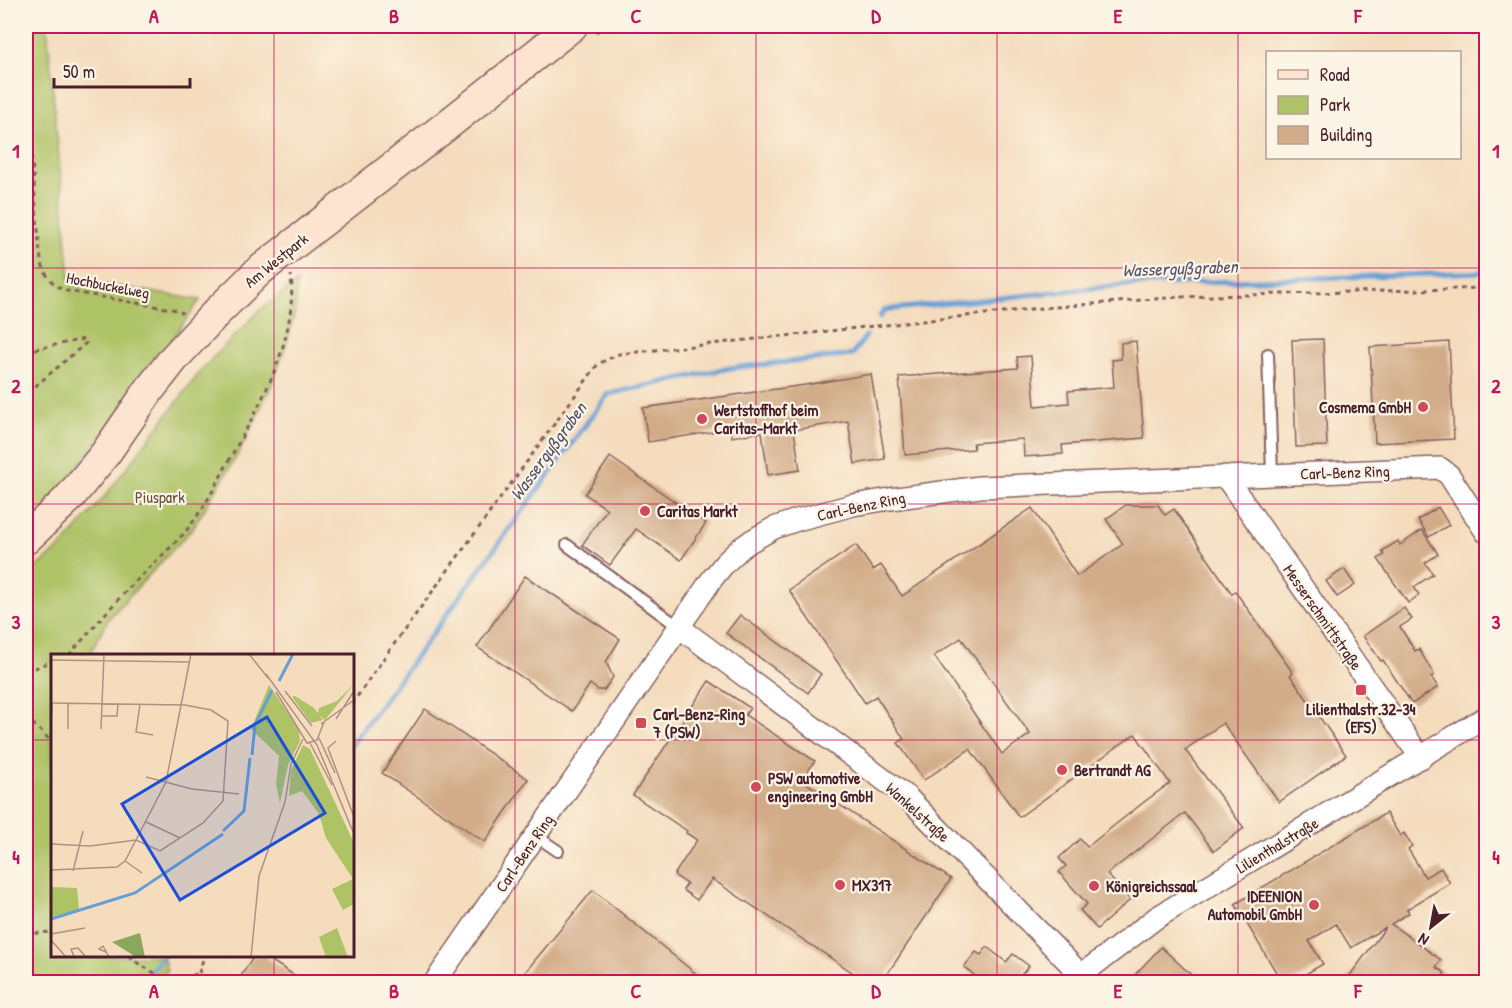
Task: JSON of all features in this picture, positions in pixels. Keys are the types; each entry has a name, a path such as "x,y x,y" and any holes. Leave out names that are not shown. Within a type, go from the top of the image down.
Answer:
{"main road":[{"name":"Am Westpark","path":"26,539 69,498 105,454 175,357 259,271 572,26"}],"street":[{"name":"Carl-Benz Ring","path":"435,982 711,579 725,563 751,541 774,528 853,505 980,487 1440,468 1449,475 1486,532"},
{"name":"Messerschmittstraße","path":"1225,476 1421,758"},
{"name":"Wankelstraße","path":"679,627 907,797 1081,980"},
{"name":"Lilienthalstraße","path":"1081,980 1156,918 1486,717"}],"lane":[{"path":"1268,354 1272,474"},
{"path":"567,545 679,627"},
{"path":"536,836 558,851"}],"path":[{"path":"26,26 26,39"},
{"name":"Hochbuckelweg","path":"26,58 26,93 40,254 46,277 53,284 67,291 177,310 207,322"},
{"path":"71,654 133,584 188,528 212,492 251,421 279,361 288,332 292,304 291,273"},
{"path":"354,701 598,364 618,354 1031,309 1179,297 1486,288"},
{"path":"26,351 84,339 86,343 26,394"},
{"path":"26,672 51,661"},
{"path":"26,717 51,741"},
{"path":"26,934 51,932"},
{"path":"130,957 168,981 173,982 199,973"},
{"path":"204,957 199,973 204,982"}],"green space":[{"path":"26,26 47,26 70,279 200,300 127,403 58,492 26,521"},
{"name":"Piuspark","path":"297,282 295,311 288,340 273,382 240,451 192,529 109,618 90,654 51,654 51,957 163,957 167,971 152,980 155,982 26,982 26,576 62,546 106,495 203,368 260,310"}],"building":[{"path":"1323,339 1327,446 1296,447 1292,340"},
{"path":"1136,341 1144,438 1062,445 1063,454 1024,457 1023,439 973,443 974,449 905,455 899,377 1018,368 1017,357 1031,356 1035,406 1069,403 1068,391 1114,387 1112,360 1121,359 1121,343"},
{"path":"1449,342 1454,439 1375,443 1370,347"},
{"path":"871,374 885,459 855,464 848,421 794,430 800,470 768,475 762,432 732,437 731,429 648,442 643,408"},
{"path":"610,457 706,523 681,560 636,529 610,565 582,545 607,509 585,494"},
{"path":"1126,505 1158,505 1165,515 1174,509 1232,594 1235,591 1293,673 1290,675 1346,755 1279,802 1223,723 1185,750 1244,828 1214,851 1185,813 1107,874 1130,900 1097,929 1080,910 1087,904 1059,872 1066,866 1059,858 1080,839 1087,847 1170,783 1135,734 1019,817 970,749 924,780 898,743 904,739 876,696 865,703 789,590 856,545 873,570 881,565 902,596 1032,508 1077,576 1123,544 1106,519","holes":["961,638 1030,734 1002,754 934,656"]},
{"path":"1438,507 1449,525 1429,537 1418,520"},
{"path":"1422,530 1438,554 1425,563 1433,574 1414,587 1419,595 1408,603 1378,559 1384,555 1382,551 1398,541 1400,545"},
{"path":"1344,569 1355,585 1337,597 1326,581"},
{"path":"525,576 620,639 606,662 613,677 604,690 598,690 590,684 572,711 477,647"},
{"path":"1404,608 1412,619 1400,627 1415,651 1419,649 1438,687 1412,704 1383,660 1381,661 1363,636"},
{"path":"740,615 821,674 808,693 726,633"},
{"path":"709,681 750,708 745,715 815,761 802,780 951,879 882,982 867,982 712,879 697,900 683,890 687,884 674,875 697,840 633,795"},
{"path":"425,709 528,779 485,842 382,773"},
{"path":"1386,813 1400,836 1404,833 1412,846 1408,849 1425,877 1441,868 1450,883 1407,909 1409,913 1391,924 1441,960 1436,967 1445,973 1439,982 1345,982 1386,927 1351,948 1336,924 1309,941 1323,964 1292,982 1282,982 1235,904"},
{"path":"593,890 706,982 517,982"},
{"path":"987,947 1006,962 1013,954 1029,966 1015,982 983,982 964,967 976,952 981,955"},
{"path":"1161,947 1199,982 1128,982"},
{"path":"253,957 266,957 305,982 237,982"}],"waterway":[{"name":"Wassergußgraben","path":"880,317 884,310 1124,285 1486,272"},
{"name":"Wassergußgraben","path":"354,741 608,394 730,368 852,355 866,336"},
{"name":"Wassergußgraben","path":"142,982 162,957"}],"place":[{"name":"Cosmema GmbH","path":"1423,407"},
{"name":"Wertstoffhof beim Caritas-Markt","path":"702,419"},
{"name":"Caritas Markt","path":"645,511"},
{"name":"Lilienthalstr.32-34 (EFS)","path":"1361,690"},
{"name":"Carl-Benz-Ring 7 (PSW)","path":"641,723"},
{"name":"Bertrandt AG","path":"1062,770"},
{"name":"PSW automotive engineering GmbH","path":"756,787"},
{"name":"MX317","path":"840,885"},
{"name":"Königreichssaal","path":"1094,886"},
{"name":"IDEENION Automobil GmbH","path":"1314,905"}]}
